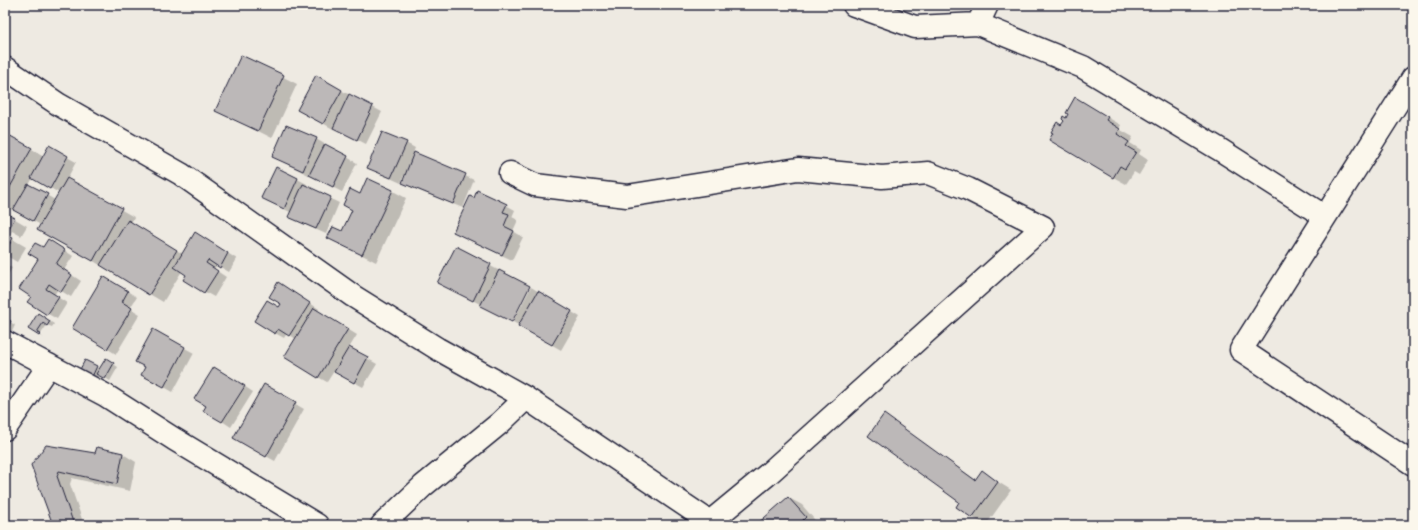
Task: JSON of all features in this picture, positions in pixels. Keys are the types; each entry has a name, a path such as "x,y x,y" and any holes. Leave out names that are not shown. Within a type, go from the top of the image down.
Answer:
{"street":[{"path":"854,5 915,27 983,14 1083,67 1219,149 1324,216"},
{"path":"5,68 58,104 181,174 359,300 438,349 526,398 709,524 767,475 1043,227 968,189 928,173 882,177 798,169 628,196 535,185 510,173"},
{"path":"1413,78 1324,216 1241,350 1413,464"},
{"path":"5,342 106,395 174,439 317,525"},
{"path":"5,429 48,365"},
{"path":"382,525 423,486 500,423 526,398"}],"building":[{"path":"241,55 284,75 258,131 215,111"},
{"path":"316,75 342,90 323,124 297,110"},
{"path":"349,94 373,106 357,140 333,128"},
{"path":"1075,97 1108,117 1106,120 1120,129 1117,134 1129,142 1126,146 1136,152 1125,169 1120,166 1113,178 1049,140 1053,133 1051,132 1057,122 1061,125 1064,121 1062,119 1063,116 1066,118 1068,114 1066,113"},
{"path":"286,125 317,138 303,171 272,157"},
{"path":"382,132 407,142 391,178 367,168"},
{"path":"5,133 32,148 5,196"},
{"path":"325,144 348,156 333,187 309,175"},
{"path":"49,145 68,156 50,189 31,178"},
{"path":"414,152 466,174 453,204 402,183"},
{"path":"276,167 298,178 284,209 261,198"},
{"path":"67,178 122,208 93,261 37,230"},
{"path":"367,178 393,190 362,255 327,238 333,227 342,231 352,210 343,205 350,189 360,194"},
{"path":"28,184 48,194 33,221 13,210"},
{"path":"303,184 331,197 316,229 288,217"},
{"path":"477,190 507,204 503,212 509,214 504,226 514,231 502,255 453,232 470,196 474,198"},
{"path":"5,212 15,218 8,230 5,228"},
{"path":"128,220 177,250 149,295 100,265"},
{"path":"195,232 228,253 220,268 208,260 206,263 218,271 204,293 183,280 186,275 174,267"},
{"path":"5,234 13,238 5,252"},
{"path":"48,239 65,250 56,264 72,275 61,292 49,284 46,289 59,297 47,315 27,302 31,297 19,289 38,259 28,253 35,243 43,247"},
{"path":"456,246 491,264 473,301 437,283"},
{"path":"499,270 530,286 512,322 480,306"},
{"path":"103,276 128,291 122,302 132,308 107,349 72,328"},
{"path":"278,282 310,303 289,336 278,329 275,334 254,321 267,300 279,307 281,304 269,297"},
{"path":"538,291 572,311 552,345 518,326"},
{"path":"314,308 348,329 318,378 284,357"},
{"path":"38,313 50,321 47,326 43,323 37,332 41,334 39,336 28,329"},
{"path":"5,318 11,321 6,332 5,331"},
{"path":"153,329 185,347 164,387 141,375 145,367 135,362"},
{"path":"349,347 368,357 354,383 334,372"},
{"path":"106,358 114,363 105,379 96,374"},
{"path":"85,360 97,366 91,379 78,373"},
{"path":"214,367 245,386 222,422 203,411 206,406 194,399"},
{"path":"264,384 296,402 266,457 233,438"},
{"path":"884,414 975,480 982,470 998,482 972,518 956,507 959,502 868,436"},
{"path":"46,445 95,453 97,447 123,453 117,484 59,471 57,476 74,525 53,525 31,465"},
{"path":"788,497 806,517 798,525 756,525"}]}
